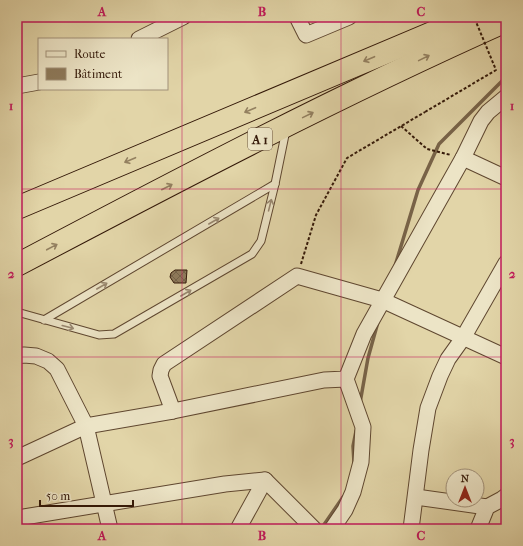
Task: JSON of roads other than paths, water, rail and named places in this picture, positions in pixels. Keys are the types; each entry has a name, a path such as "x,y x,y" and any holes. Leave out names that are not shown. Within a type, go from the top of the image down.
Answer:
{"highway":[{"name":"A 1","path":"17,208 470,17"},
{"name":"A 1","path":"17,265 287,125 455,43 506,21"}],"street":[{"path":"141,38 183,17"},
{"path":"297,17 306,35 349,17"},
{"path":"17,86 38,82"},
{"path":"332,529 345,510 353,492 361,462 363,427 346,379 364,334 463,158 481,121 488,112 506,97"},
{"path":"463,158 506,178"},
{"path":"411,529 428,408 448,359 463,338 506,263"},
{"path":"173,411 160,376 164,364 297,276 382,300 506,357"},
{"path":"17,356 24,354 36,356 48,361 57,369 86,426 110,529"},
{"path":"17,458 86,426 173,411 324,380 346,379"},
{"path":"238,529 265,480"},
{"path":"24,516 230,483 265,480 314,529"},
{"path":"416,497 487,507 506,496"},
{"path":"478,529 487,507"}],"lane":[{"path":"17,312 99,335 114,334 252,254 261,241 287,125"},
{"path":"44,320 275,184"}],"waterway":[{"path":"395,266 418,190 439,144 506,77"},
{"path":"360,403 368,358 378,322"},
{"path":"354,463 353,446 356,431"},
{"path":"321,529 343,497"}]}
